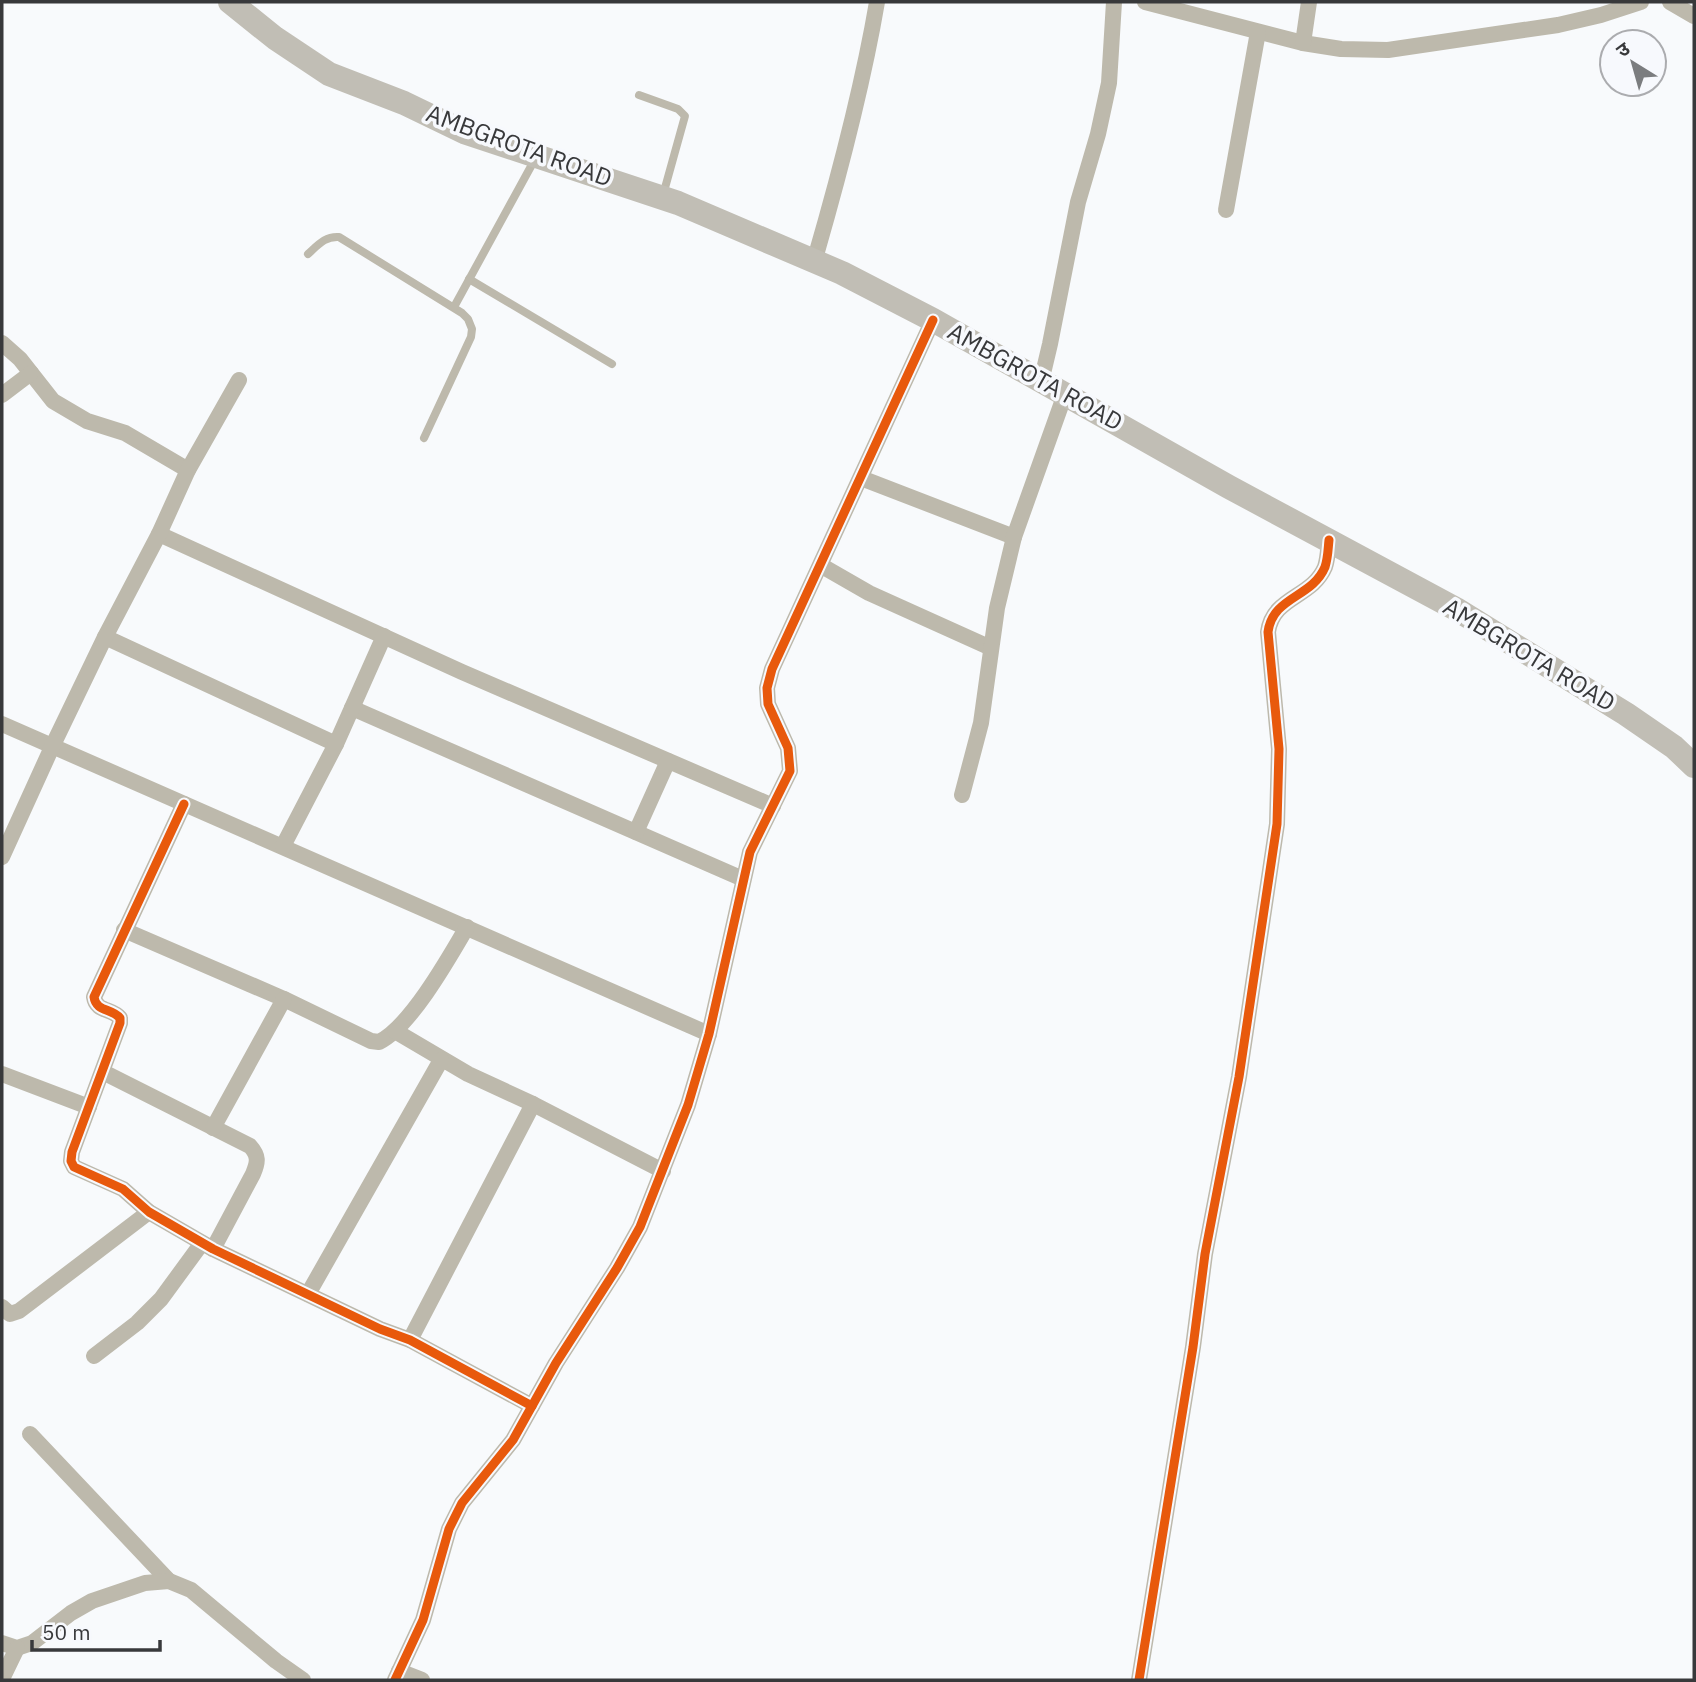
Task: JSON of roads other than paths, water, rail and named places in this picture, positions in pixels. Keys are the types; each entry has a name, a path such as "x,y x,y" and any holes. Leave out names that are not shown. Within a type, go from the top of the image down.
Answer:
{"main road":[{"name":"AMBGROTA ROAD","path":"230,2 275,38 329,74 425,112 464,132 711,216 842,273 933,320 1229,487 1455,609 1659,736 1694,766"}],"street":[{"path":"814,262 847,148 867,63 877,2"},
{"path":"1041,382 1077,209 1109,83 1114,2"},
{"path":"1145,2 1303,43 1341,49 1388,50 1558,24 1601,15 1641,2"},
{"path":"1214,19 1216,2"},
{"path":"1303,43 1309,2"},
{"path":"1670,2 1694,16"},
{"path":"1226,210 1258,32"},
{"path":"422,1680 397,1676 423,1620 449,1529 462,1503 513,1440 556,1363 617,1268 640,1227 688,1105 730,950 750,852 790,771 788,748 768,704 767,688 772,669 822,566 933,320"},
{"path":"2,343 53,401 70,412 125,433 188,470"},
{"path":"2,395 31,373"},
{"path":"2,857 105,637 159,534 188,470 239,380"},
{"path":"962,796 981,723 997,608 1014,537 1065,394"},
{"path":"861,478 1014,537"},
{"path":"159,534 772,806"},
{"path":"1139,1680 1193,1347 1205,1254 1239,1077 1275,838 1279,749 1268,632 1274,612 1307,589 1324,569 1329,540"},
{"path":"822,566 869,593 991,648"},
{"path":"284,846 336,744 384,636"},
{"path":"105,637 336,744"},
{"path":"352,708 743,879"},
{"path":"2,724 709,1034"},
{"path":"636,832 668,761"},
{"path":"184,804 94,997 99,1008 120,1018 103,1072 72,1152 71,1161 74,1167 123,1189 149,1212 207,1246 380,1329 410,1340 532,1406"},
{"path":"124,930 284,999 371,1041 379,1042 395,1031 447,962 467,927"},
{"path":"214,1128 284,999"},
{"path":"395,1031 442,1060 663,1171"},
{"path":"308,1294 442,1060"},
{"path":"94,1356 161,1299 207,1246 258,1163 257,1155 250,1146 103,1072"},
{"path":"2,1074 89,1107"},
{"path":"410,1340 533,1104"},
{"path":"2,1307 10,1314 19,1311 149,1212"},
{"path":"30,1434 169,1581 191,1590 276,1661 303,1680"},
{"path":"2,1679 9,1646 32,1643 71,1613 92,1601 145,1583 169,1581"}],"lane":[{"path":"639,94 678,109 685,116 662,198"},
{"path":"454,307 537,156"},
{"path":"308,254 322,240 331,236 339,237 454,307 468,319 472,329 471,337 424,438"},
{"path":"469,279 612,364"}]}
